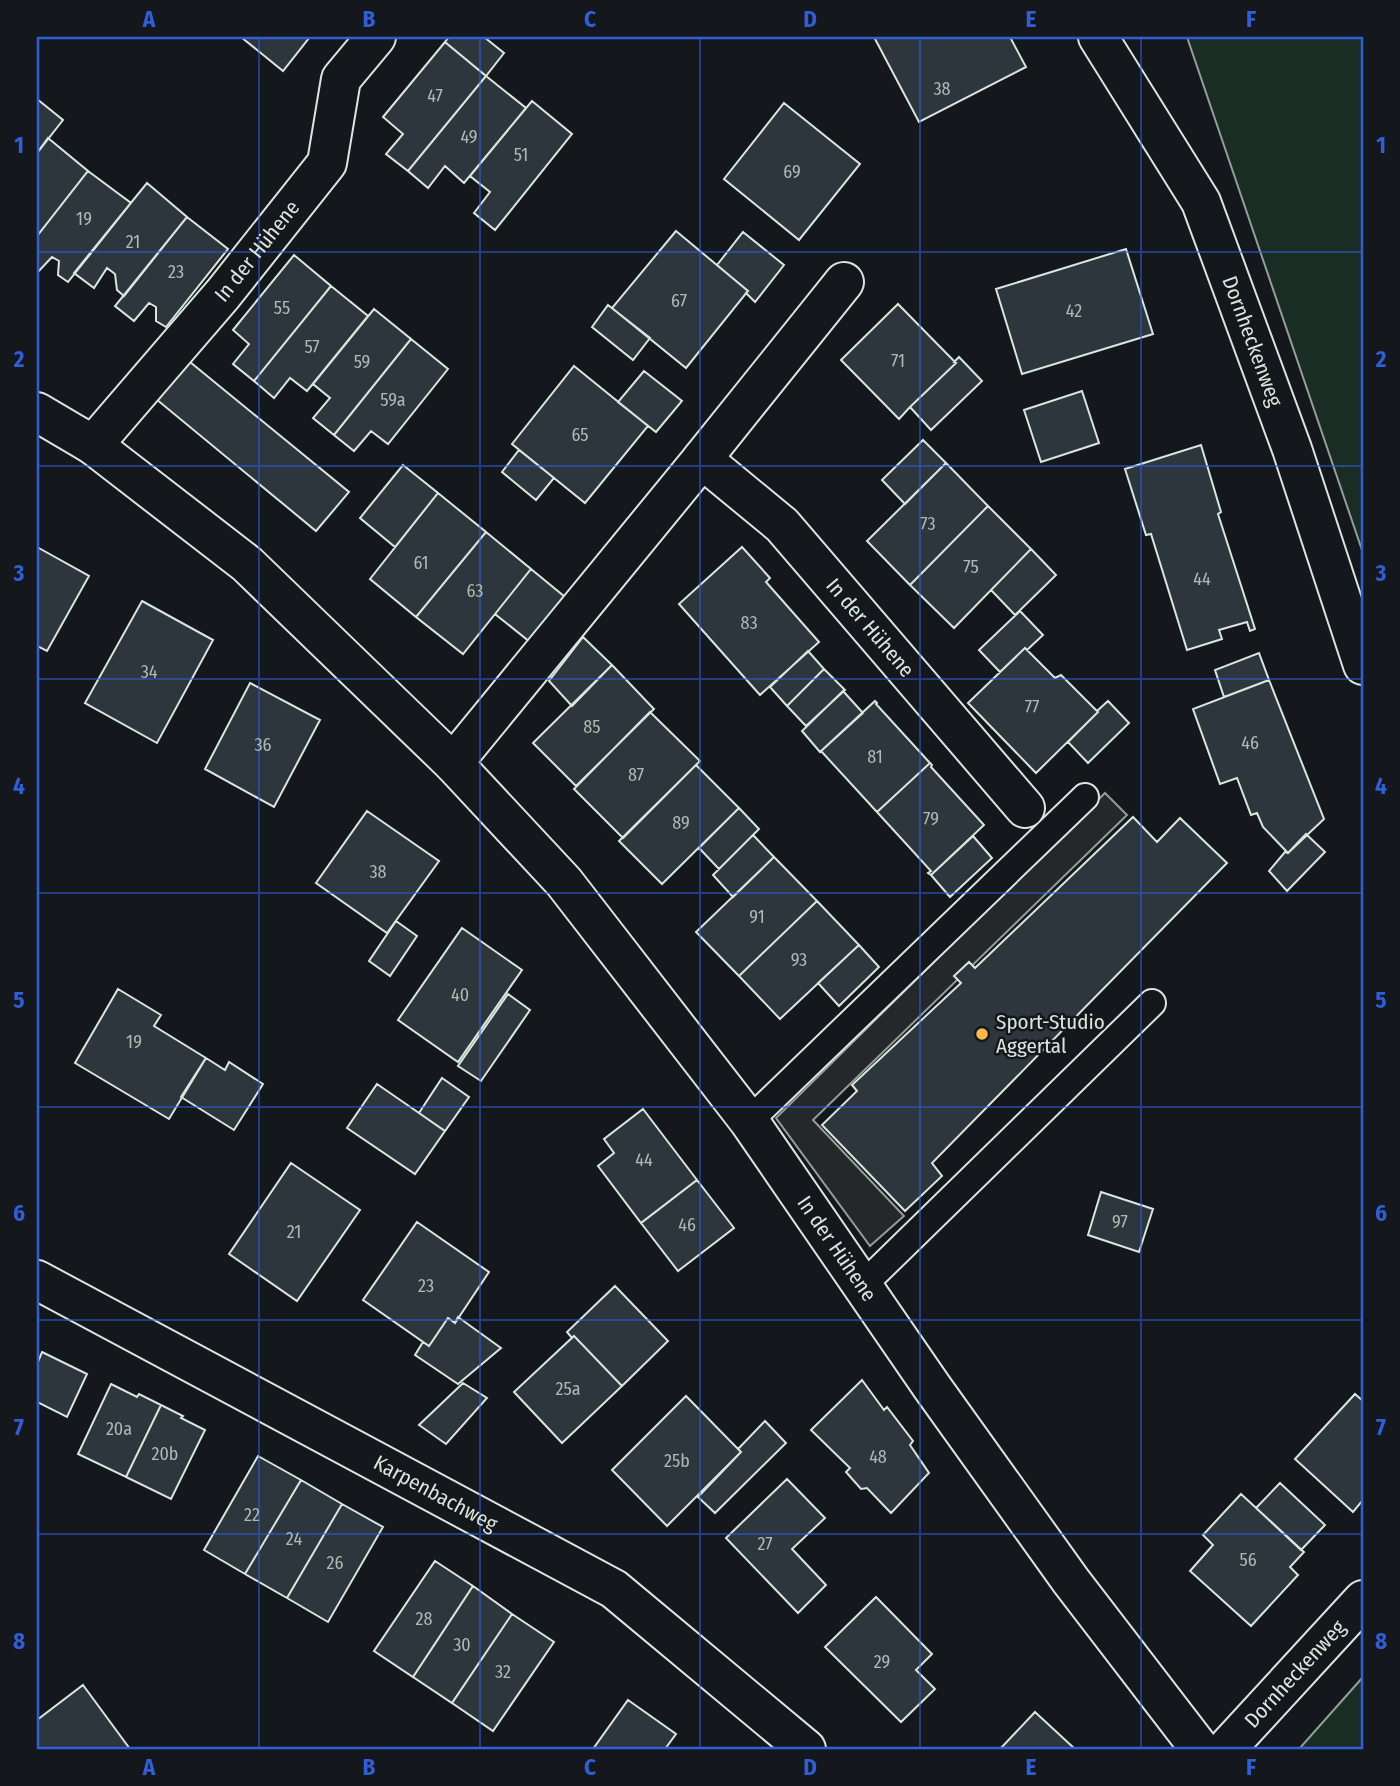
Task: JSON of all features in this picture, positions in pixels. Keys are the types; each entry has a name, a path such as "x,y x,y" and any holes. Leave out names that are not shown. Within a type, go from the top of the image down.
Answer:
{"street":[{"name":"In der Hühene","path":"93,445 223,294 327,163 341,79 376,37"},
{"name":"Dornheckenweg","path":"1098,37 1201,202 1292,449 1363,665"},
{"path":"453,763 844,282"},
{"name":"In der Hühene","path":"37,412 93,445 247,564 453,763 564,882 749,1121 932,1387 1071,1581 1200,1749"},
{"name":"In der Hühene","path":"702,459 782,525 1025,808"},
{"name":"Karpenbachweg","path":"37,1280 614,1589 806,1749"},
{"name":"Dornheckenweg","path":"1226,1749 1363,1600"}],"lane":[{"path":"749,1121 1085,797"},
{"path":"862,1286 1152,1003"}],"green space":[{"path":"1187,37 1363,37 1363,553"},
{"path":"1363,1677 1363,1749 1299,1749"}],"shaded area":[{"path":"1105,793 1127,815 813,1120 904,1216 870,1246 776,1118"}],"building":[{"path":"241,37 307,37 309,38 283,71"},
{"path":"449,37 484,37 504,53 486,76 445,42"},
{"path":"874,37 1010,37 1026,67 919,122"},
{"path":"445,42 486,76 408,171 386,154 403,134 383,117"},
{"path":"486,76 526,108 464,183 445,166 428,188 408,171"},
{"path":"37,99 63,120 37,153"},
{"path":"532,101 572,134 495,230 474,213 490,192 470,176"},
{"path":"784,103 860,164 799,240 724,179"},
{"path":"48,138 88,171 37,236 37,153"},
{"path":"88,171 131,203 68,282 58,275 59,261 52,257 37,273 37,236"},
{"path":"147,183 187,217 124,296 117,290 115,274 107,268 94,288 74,273"},
{"path":"187,217 228,249 166,327 156,321 156,307 149,303 134,321 115,306"},
{"path":"676,231 748,291 686,368 612,308"},
{"path":"743,232 784,265 755,302 746,293 748,291 717,265"},
{"path":"1126,249 1153,334 1022,374 996,289"},
{"path":"294,255 331,286 254,381 233,364 249,344 233,330"},
{"path":"331,286 368,316 307,391 290,378 274,398 254,381"},
{"path":"898,304 956,363 899,419 841,360"},
{"path":"608,305 650,338 633,360 592,327"},
{"path":"374,309 411,339 334,435 313,418 330,398 313,384"},
{"path":"411,339 448,369 388,444 371,431 354,451 334,435"},
{"path":"959,357 982,381 931,430 910,407"},
{"path":"190,362 349,492 316,531 156,399"},
{"path":"574,366 648,426 585,503 512,444"},
{"path":"644,371 682,401 656,432 618,402"},
{"path":"1082,391 1099,443 1041,462 1024,410"},
{"path":"923,440 946,463 905,504 882,480"},
{"path":"1201,445 1221,512 1218,514 1255,629 1250,631 1247,622 1219,630 1222,639 1187,650 1151,534 1146,535 1125,469"},
{"path":"519,450 554,478 536,500 502,472"},
{"path":"946,463 988,506 910,585 867,541"},
{"path":"403,465 438,493 395,547 360,518"},
{"path":"438,493 486,532 416,617 370,579"},
{"path":"988,506 1031,549 954,628 910,585"},
{"path":"486,532 531,569 463,654 416,617"},
{"path":"37,547 89,576 47,651 37,646"},
{"path":"742,547 770,578 766,582 819,642 760,695 679,604"},
{"path":"1031,549 1056,575 1015,615 991,590"},
{"path":"531,569 565,597 530,642 495,614"},
{"path":"142,601 213,640 157,743 85,703"},
{"path":"1020,611 1043,635 1000,672 979,650"},
{"path":"583,637 612,665 572,706 549,681"},
{"path":"1025,648 1055,678 1061,675 1098,712 1036,773 968,703"},
{"path":"808,651 824,669 787,706 770,687"},
{"path":"1259,653 1269,680 1224,697 1215,670"},
{"path":"612,665 654,709 576,786 533,743"},
{"path":"824,669 845,690 806,726 787,706"},
{"path":"1269,680 1324,819 1288,853 1263,827 1257,813 1251,815 1237,778 1220,784 1193,709"},
{"path":"250,683 320,720 274,807 205,769"},
{"path":"843,691 863,713 820,752 802,731"},
{"path":"875,701 930,763 877,812 821,751"},
{"path":"1108,701 1129,723 1088,763 1068,742"},
{"path":"650,712 700,761 623,838 574,789"},
{"path":"930,763 984,825 931,875 928,873 931,871 877,812"},
{"path":"696,765 739,808 662,884 619,841"},
{"path":"739,808 759,829 719,869 699,848"},
{"path":"367,811 439,861 387,933 316,883"},
{"name":"Sport-Studio Aggertal","path":"1133,817 1157,842 1180,818 1227,863 932,1163 942,1176 905,1211 822,1125 857,1091 852,1085 961,983 954,976 969,962 975,968"},
{"path":"1306,834 1325,852 1287,891 1269,871 1285,852 1288,853"},
{"path":"753,835 774,857 733,897 713,875"},
{"path":"973,836 992,858 950,897 931,875"},
{"path":"774,857 817,901 739,976 696,932"},
{"path":"817,901 859,945 780,1019 739,976"},
{"path":"396,921 417,936 390,976 369,961"},
{"path":"462,928 522,970 458,1062 398,1020"},
{"path":"859,945 879,967 839,1006 818,983"},
{"path":"118,989 161,1015 154,1026 206,1058 169,1119 75,1063"},
{"path":"508,994 530,1010 481,1081 458,1066"},
{"path":"206,1058 225,1070 229,1062 263,1084 234,1130 181,1097"},
{"path":"442,1078 469,1097 445,1131 419,1113"},
{"path":"377,1084 445,1131 415,1174 347,1128"},
{"path":"643,1109 697,1180 641,1223 598,1166 614,1153 604,1139"},
{"path":"291,1163 360,1210 297,1301 229,1254"},
{"path":"697,1180 734,1228 678,1271 641,1223"},
{"path":"1101,1192 1153,1209 1139,1252 1088,1235"},
{"path":"417,1222 489,1272 455,1323 448,1318 429,1346 363,1300"},
{"path":"615,1286 668,1341 622,1386 567,1332"},
{"path":"458,1317 501,1348 458,1384 415,1355 423,1342 429,1346 448,1318 455,1323"},
{"path":"574,1336 622,1386 562,1443 514,1392"},
{"path":"42,1352 87,1374 67,1417 37,1402 37,1364"},
{"path":"862,1380 884,1410 887,1407 913,1441 910,1445 929,1473 891,1513 867,1488 861,1489 846,1472 850,1468 811,1430"},
{"path":"463,1383 487,1398 446,1444 419,1425"},
{"path":"111,1384 161,1405 126,1477 78,1454"},
{"path":"1355,1394 1363,1401 1363,1500 1353,1512 1295,1459"},
{"path":"686,1396 741,1452 667,1526 612,1470"},
{"path":"161,1405 205,1430 171,1499 126,1477"},
{"path":"765,1421 786,1443 715,1513 698,1497 741,1452 738,1449"},
{"path":"258,1456 301,1480 245,1574 204,1550"},
{"path":"787,1479 825,1518 792,1549 826,1585 798,1613 726,1538"},
{"path":"301,1480 342,1504 287,1598 245,1574"},
{"path":"1280,1483 1325,1525 1301,1550 1256,1508"},
{"path":"1241,1494 1304,1552 1290,1567 1298,1575 1251,1626 1190,1571 1213,1545 1203,1535"},
{"path":"342,1504 383,1527 328,1622 287,1598"},
{"path":"435,1561 473,1586 413,1677 374,1651"},
{"path":"473,1586 512,1614 452,1703 413,1677"},
{"path":"876,1597 932,1654 916,1670 935,1689 901,1722 825,1647"},
{"path":"512,1614 554,1642 493,1731 452,1703"},
{"path":"83,1685 130,1749 37,1749 37,1720"},
{"path":"628,1700 676,1734 665,1749 593,1749"},
{"path":"1035,1712 1075,1749 1000,1749"}],"place":[{"name":"Sport-Studio Aggertal","path":"982,1034"}]}
